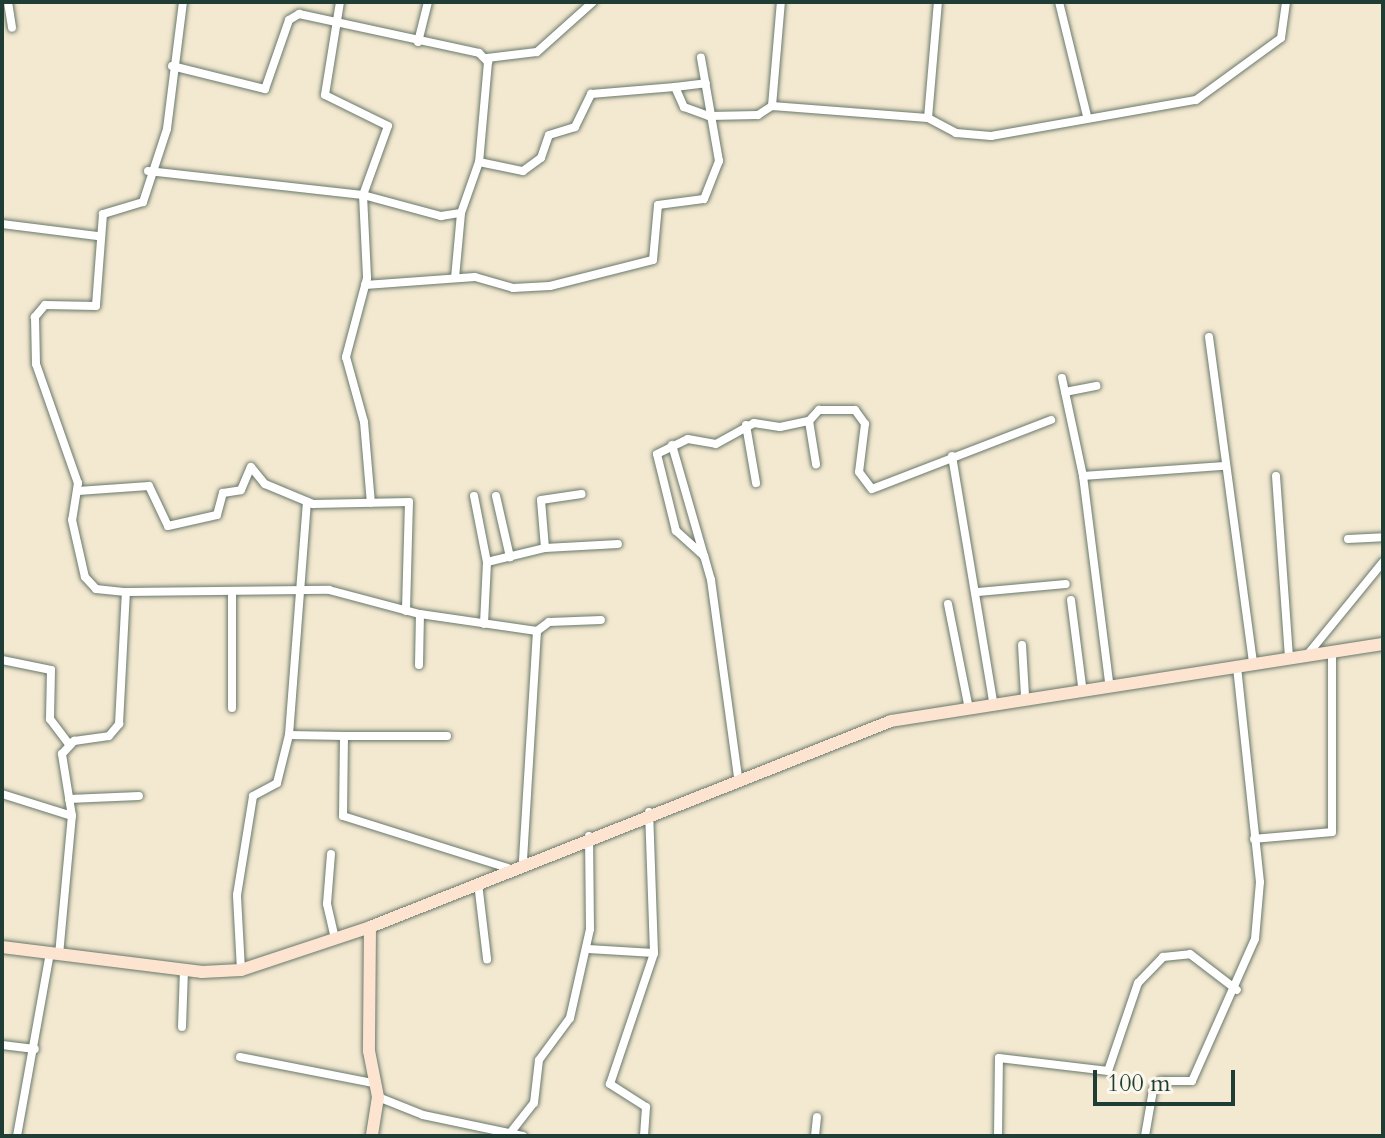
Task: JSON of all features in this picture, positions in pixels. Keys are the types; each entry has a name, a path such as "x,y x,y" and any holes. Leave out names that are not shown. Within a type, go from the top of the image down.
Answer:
{"street":[{"path":"8,2 12,28"},
{"path":"183,2 172,66 167,129 148,171 143,202 106,208 97,236 96,306 36,309 33,348 78,491 72,520 85,577 96,589 126,592 329,590 420,614 537,631 549,622 601,620"},
{"path":"340,2 325,95 388,126 363,195 365,285 346,357 364,422 371,503"},
{"path":"418,42 428,2"},
{"path":"172,66 265,89 289,20 299,14 339,18 418,42 487,58 537,52 593,2"},
{"path":"772,106 781,2"},
{"path":"928,118 938,2"},
{"path":"1059,2 1087,116"},
{"path":"675,87 684,107 711,116 758,115 772,106 928,118 956,133 991,136 1087,116 1201,99 1226,72 1281,38 1286,2"},
{"path":"455,278 461,213 479,162 487,58"},
{"path":"365,285 455,278 550,286 653,260 658,205 708,197 719,161 701,58"},
{"path":"479,162 523,171 541,158 549,135 575,127 585,97 706,83"},
{"path":"148,171 363,195 441,216 461,213"},
{"path":"2,224 97,236"},
{"path":"1209,337 1253,663"},
{"path":"1062,378 1083,476 1109,682"},
{"path":"1065,392 1096,386"},
{"path":"704,556 676,531 655,458 672,445 695,438 716,444 746,425 809,421 819,410 860,414 859,472 867,488 1051,420"},
{"path":"809,421 816,464"},
{"path":"746,425 756,483"},
{"path":"672,445 704,556 738,777"},
{"path":"952,456 978,592 993,700"},
{"path":"1083,476 1224,466"},
{"path":"78,491 149,486 162,522 171,526 217,515 223,493 241,490 251,467 265,484 307,502 412,505 406,611"},
{"path":"1276,476 1289,658"},
{"path":"545,548 541,500 582,494"},
{"path":"474,496 487,562 484,624"},
{"path":"496,496 510,557"},
{"path":"241,970 237,899 253,796 277,783 289,735 295,591 307,502"},
{"path":"1348,539 1383,537"},
{"path":"487,562 545,548 618,544"},
{"path":"1308,654 1383,562"},
{"path":"978,592 1066,584"},
{"path":"232,591 232,708"},
{"path":"69,744 109,736 119,724 126,592"},
{"path":"1071,600 1082,686"},
{"path":"948,604 968,704"},
{"path":"419,665 420,614"},
{"path":"523,862 537,631"},
{"path":"2,947 184,970 241,970 370,927 589,835 871,727 968,704 1109,682 1238,673 1253,663 1383,644"},
{"path":"1022,645 1025,695"},
{"path":"1254,839 1332,832 1332,651"},
{"path":"2,660 51,670 50,719 69,744"},
{"path":"1145,1136 1156,1085 1192,1081 1237,990 1261,905 1238,673"},
{"path":"289,735 447,736"},
{"path":"344,736 343,816 508,868"},
{"path":"17,1136 54,954 70,807 62,761 69,744"},
{"path":"2,794 70,807 139,796"},
{"path":"644,1136 646,1107 610,1084 654,953 649,812"},
{"path":"511,1132 534,1103 539,1060 565,1032 588,949 589,835"},
{"path":"331,854 327,904 335,938"},
{"path":"478,883 487,959"},
{"path":"370,927 373,1083 378,1097 372,1136"},
{"path":"588,949 654,953"},
{"path":"998,1136 999,1058 1108,1071 1138,983 1163,957 1190,954 1237,990"},
{"path":"182,1027 184,970"},
{"path":"2,1045 35,1049"},
{"path":"240,1057 373,1083"},
{"path":"378,1097 423,1115 523,1136"},
{"path":"815,1136 817,1117"}]}
